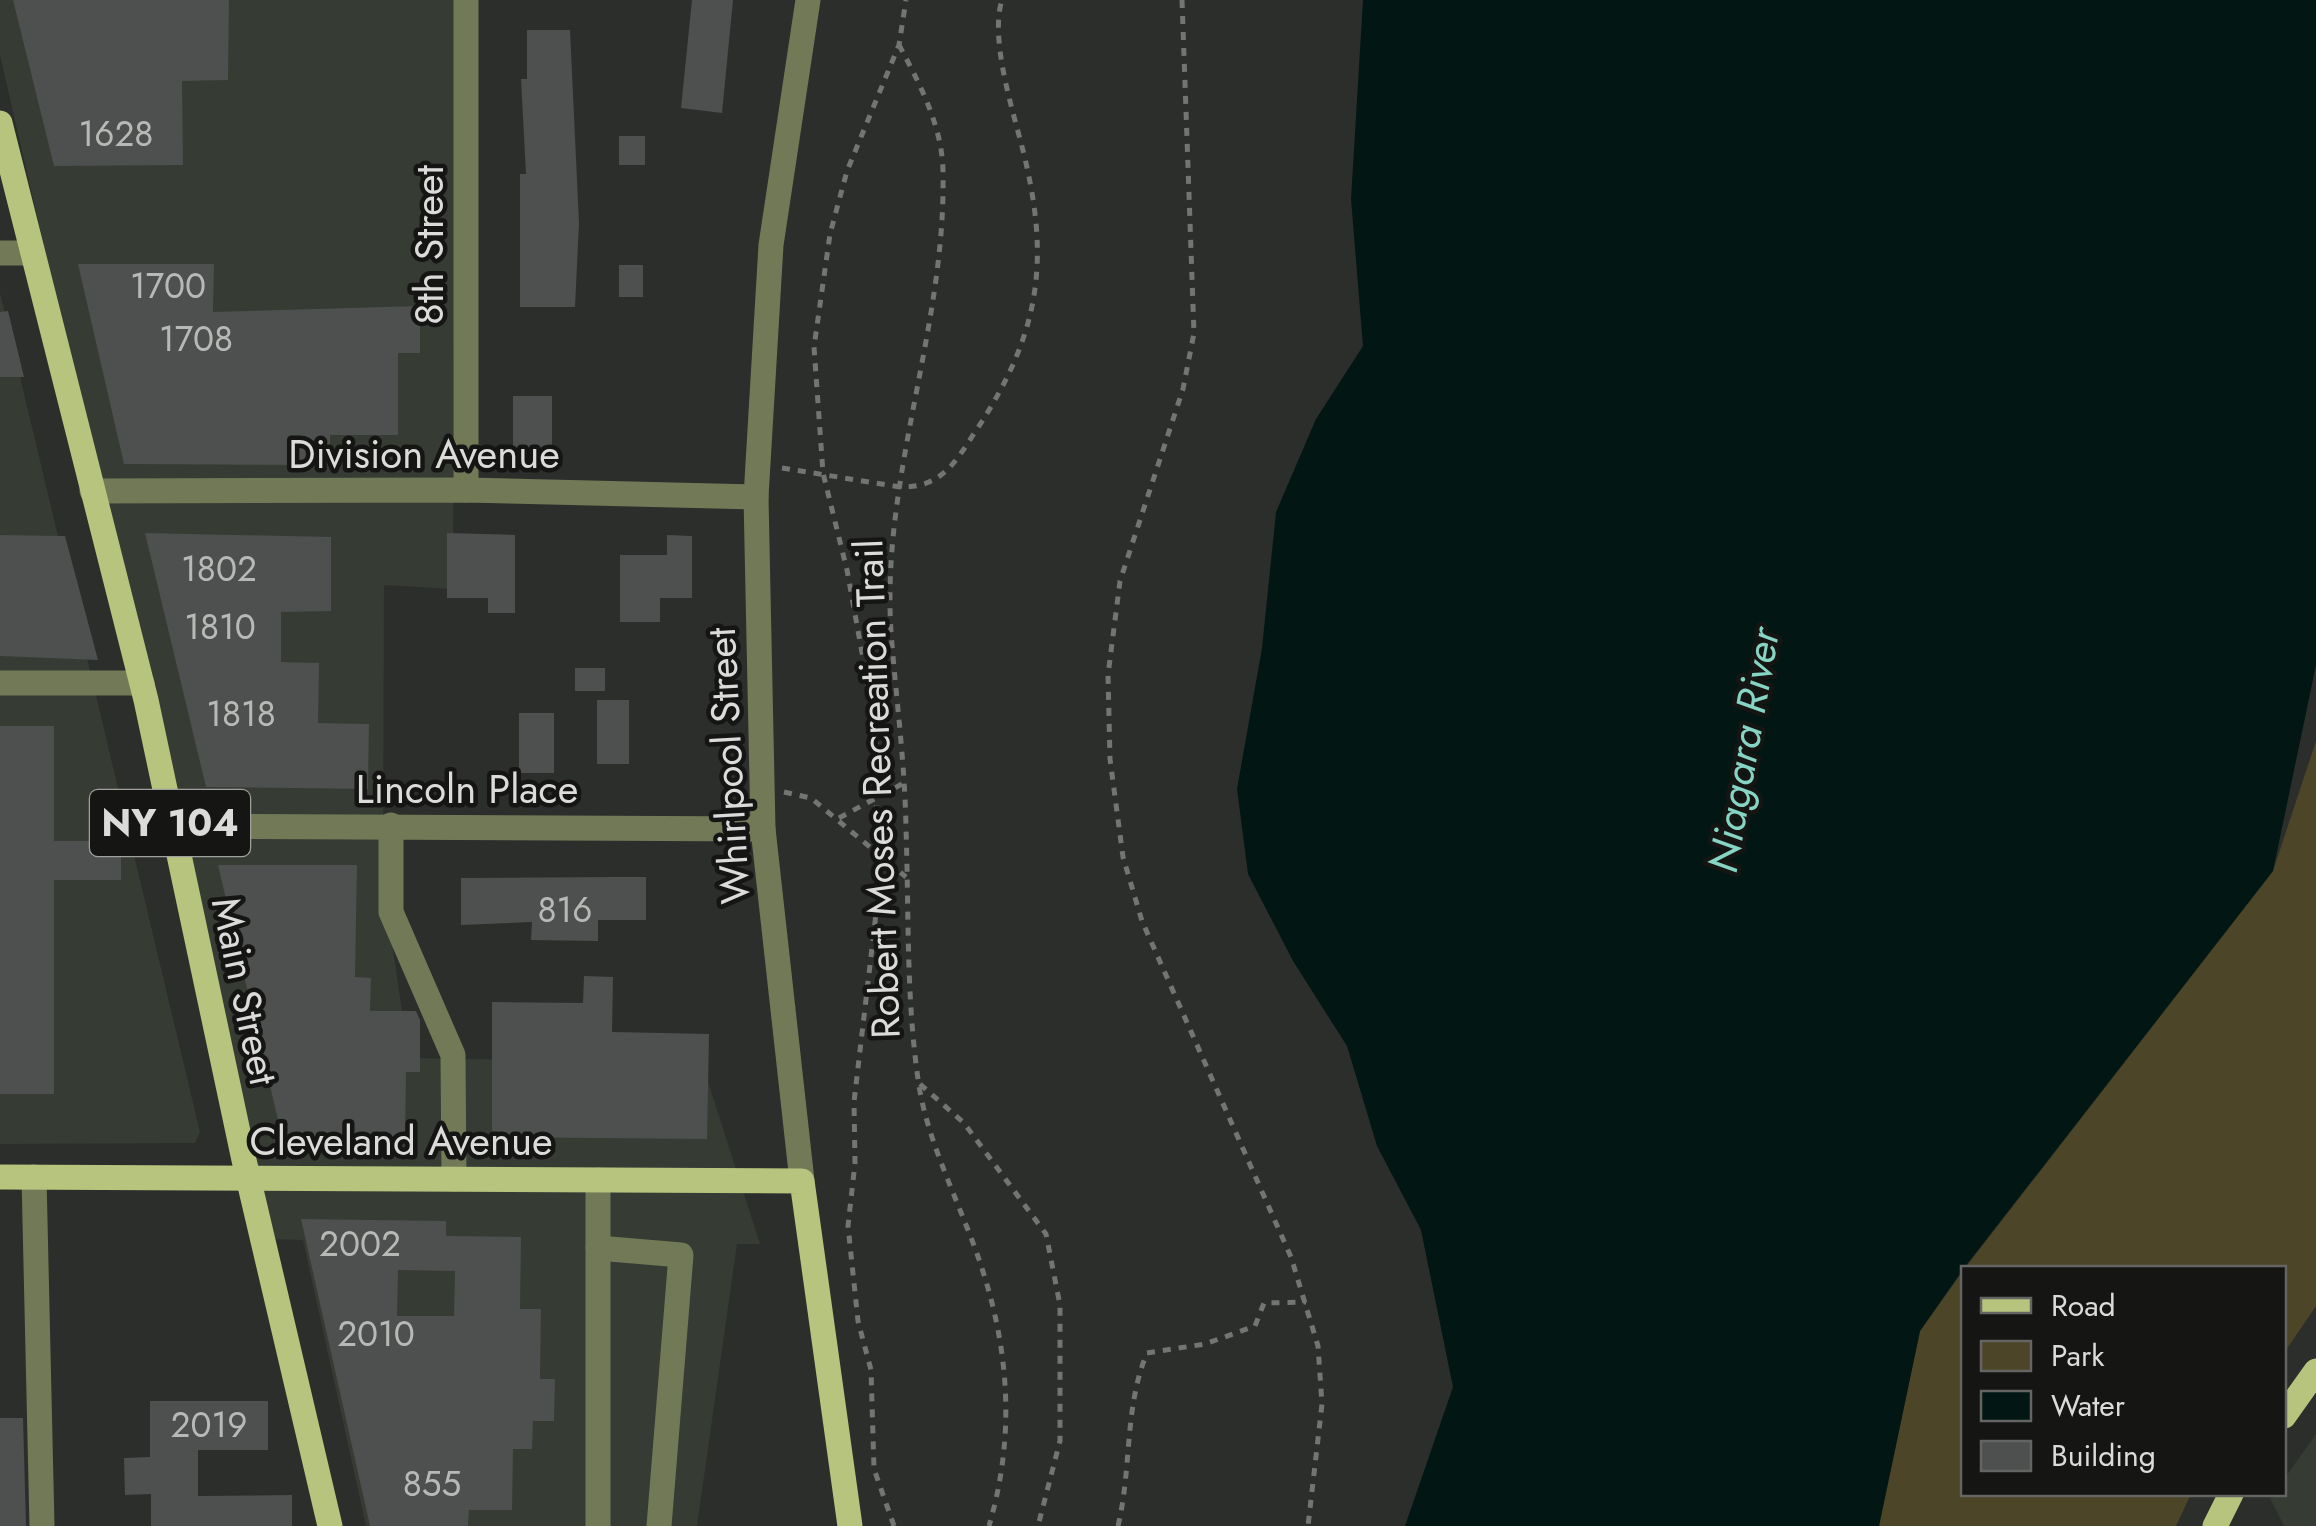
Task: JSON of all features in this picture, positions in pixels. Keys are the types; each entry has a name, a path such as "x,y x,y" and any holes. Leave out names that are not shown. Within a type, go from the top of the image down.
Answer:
{"main road":[{"name":"Main Street","path":"0,123 142,683 170,826 330,1526"},
{"name":"Cleveland Avenue","path":"0,1176 802,1181"},
{"name":"Whirlpool Street","path":"802,1181 850,1526"},
{"path":"2286,1413 2316,1372"},
{"path":"2215,1526 2230,1496"}],"street":[{"name":"8th Street","path":"466,0 466,490"},
{"name":"Whirlpool Street","path":"802,1181 763,829 756,497 771,245 808,0"},
{"path":"0,253 32,253"},
{"name":"Division Avenue","path":"92,491 466,490 756,497"},
{"path":"0,683 142,683"},
{"name":"Lincoln Place","path":"170,826 763,829"},
{"path":"391,826 391,912 453,1055 454,1180"},
{"path":"34,1177 42,1526"},
{"path":"598,1180 598,1526"},
{"path":"598,1248 681,1255 659,1526"}],"path":[{"name":"Robert Moses Recreation Trail","path":"894,1526 874,1469 870,1370 858,1321 848,1226 855,1163 854,1102 872,977 879,856 876,730 856,616 823,473 814,347 830,234 847,171 899,45 906,0"},
{"path":"776,467 919,487 937,480 952,466 1008,384 1036,305 1034,191 1004,80 1002,0"},
{"path":"1182,0 1194,332 1183,388 1120,581 1108,675 1110,760 1123,857 1142,921 1292,1257 1318,1346 1322,1404 1308,1526"},
{"name":"Robert Moses Recreation Trail","path":"899,45 920,84 936,132 943,172 932,302 892,529 889,589 904,783 906,960 918,1082 946,1176 995,1303 1006,1363 1006,1444 989,1526"},
{"path":"839,818 904,783"},
{"path":"781,792 812,798 906,878"},
{"path":"918,1082 964,1123 1046,1234 1060,1305 1060,1440 1038,1526"},
{"path":"829,1226 848,1226"},
{"path":"1118,1526 1126,1489 1132,1388 1147,1353 1205,1344 1256,1326 1264,1302 1306,1302"}],"shaded area":[{"path":"0,0 455,0 453,589 384,585 383,882 409,1058 702,1063 760,1244 737,1244 697,1526 366,1526 303,1240 272,1239 0,55"},
{"path":"0,293 200,1132 195,1143 0,1144"},
{"path":"2316,1434 2316,1526 2284,1526 2270,1498 2286,1496 2286,1476"}],"green space":[{"path":"2316,741 2316,1306 2286,1350 2286,1266 1967,1266 2273,871"},
{"path":"1961,1274 1961,1496 2190,1496 2176,1526 1879,1526 1920,1331"}],"water":[{"name":"Niagara River","path":"1363,0 2316,0 2316,665 2273,871 1966,1266 1961,1266 1961,1272 1920,1331 1879,1526 1405,1526 1453,1387 1421,1230 1377,1146 1347,1046 1293,961 1248,874 1237,789 1262,648 1276,512 1316,419 1363,346 1351,199"}],"building":[{"path":"13,0 229,0 228,80 182,81 183,165 54,166"},
{"path":"692,0 733,0 722,113 681,108"},
{"path":"527,30 570,30 579,223 575,307 520,307 520,174 526,174 521,79 527,79"},
{"path":"619,136 645,136 645,165 619,165"},
{"path":"78,264 214,264 213,312 420,306 420,353 398,353 398,435 330,435 330,465 124,464"},
{"path":"619,265 643,265 643,297 619,297"},
{"path":"8,311 24,377 0,377 0,312"},
{"path":"513,396 552,396 552,452 513,452"},
{"path":"145,533 331,537 331,611 281,612 281,662 319,663 318,723 369,724 368,789 206,787"},
{"path":"447,533 515,535 515,613 488,613 488,598 447,598"},
{"path":"0,535 65,536 98,660 0,656"},
{"path":"667,535 692,536 692,598 660,598 660,622 620,622 620,555 667,555"},
{"path":"575,668 605,668 605,691 575,691"},
{"path":"597,700 629,700 629,764 597,764"},
{"path":"519,713 554,713 554,773 519,773"},
{"path":"0,726 54,726 54,841 121,841 121,880 54,880 54,1094 0,1094"},
{"path":"218,865 357,865 355,977 371,978 370,1011 416,1011 420,1020 420,1072 406,1072 405,1138 282,1137"},
{"path":"646,877 646,920 598,920 598,941 531,940 532,922 461,925 461,878"},
{"path":"584,976 613,977 612,1032 709,1034 707,1139 492,1137 492,1002 583,1003"},
{"path":"301,1219 446,1221 446,1236 521,1237 520,1309 541,1309 540,1379 555,1379 554,1421 533,1421 532,1449 513,1449 512,1510 469,1510 468,1526 370,1526","holes":["398,1270 455,1271 454,1316 397,1316"]},
{"path":"150,1401 268,1401 268,1450 198,1450 198,1496 292,1495 292,1526 151,1526 151,1494 125,1495 124,1458 150,1457"},
{"path":"0,1418 23,1418 26,1526 0,1526"}]}
